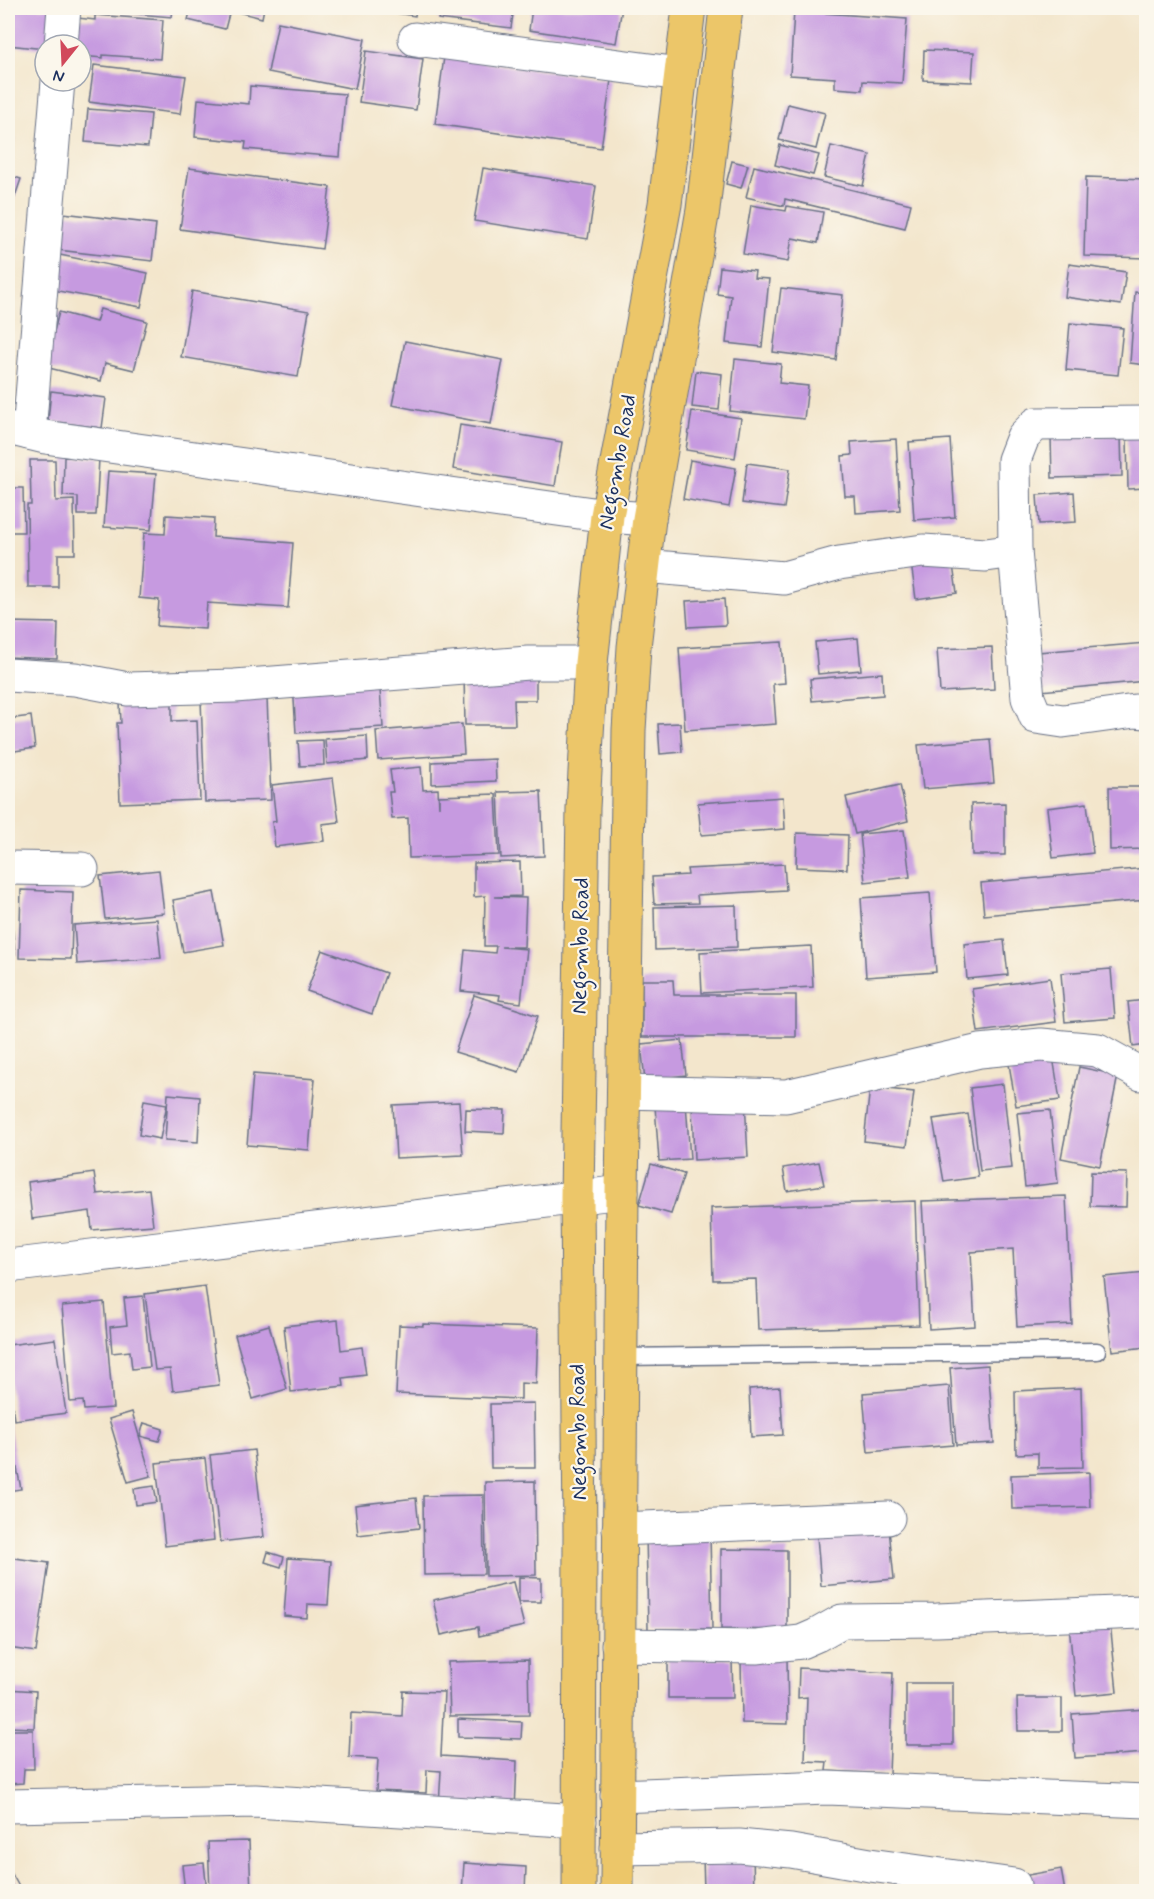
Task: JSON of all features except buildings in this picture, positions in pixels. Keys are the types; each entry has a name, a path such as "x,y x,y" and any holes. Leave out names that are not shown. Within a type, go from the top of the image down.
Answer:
{"highway":[{"name":"Negombo Road","path":"579,1892 577,1198 583,808 591,663 607,516 665,204 689,8"},
{"name":"Negombo Road","path":"617,1892 622,1192 629,730 634,647 649,519 703,210 726,8"}],"street":[{"path":"62,33 64,8"},
{"path":"415,39 680,75"},
{"path":"57,93 18,430 45,437 607,516 649,519"},
{"path":"1146,423 1036,424 1023,437 1014,460 1015,550 1028,698 1036,717 1063,721 1135,711 1146,712"},
{"path":"643,566 784,578 839,563 923,551 986,555 1015,550"},
{"path":"8,675 75,679 128,690 235,686 528,663 591,663"},
{"path":"8,868 82,869"},
{"path":"624,1092 786,1096 980,1051 1041,1045 1098,1050 1141,1074 1146,1073"},
{"path":"8,1266 622,1192"},
{"path":"619,1530 888,1518"},
{"path":"618,1646 757,1647 801,1641 842,1621 937,1620 1141,1612"},
{"path":"617,1796 827,1788 1146,1801"},
{"path":"8,1806 255,1801 580,1821"},
{"path":"617,1848 739,1846 791,1851 870,1865 1014,1885"}],"lane":[{"path":"621,1357 1097,1352"}]}
